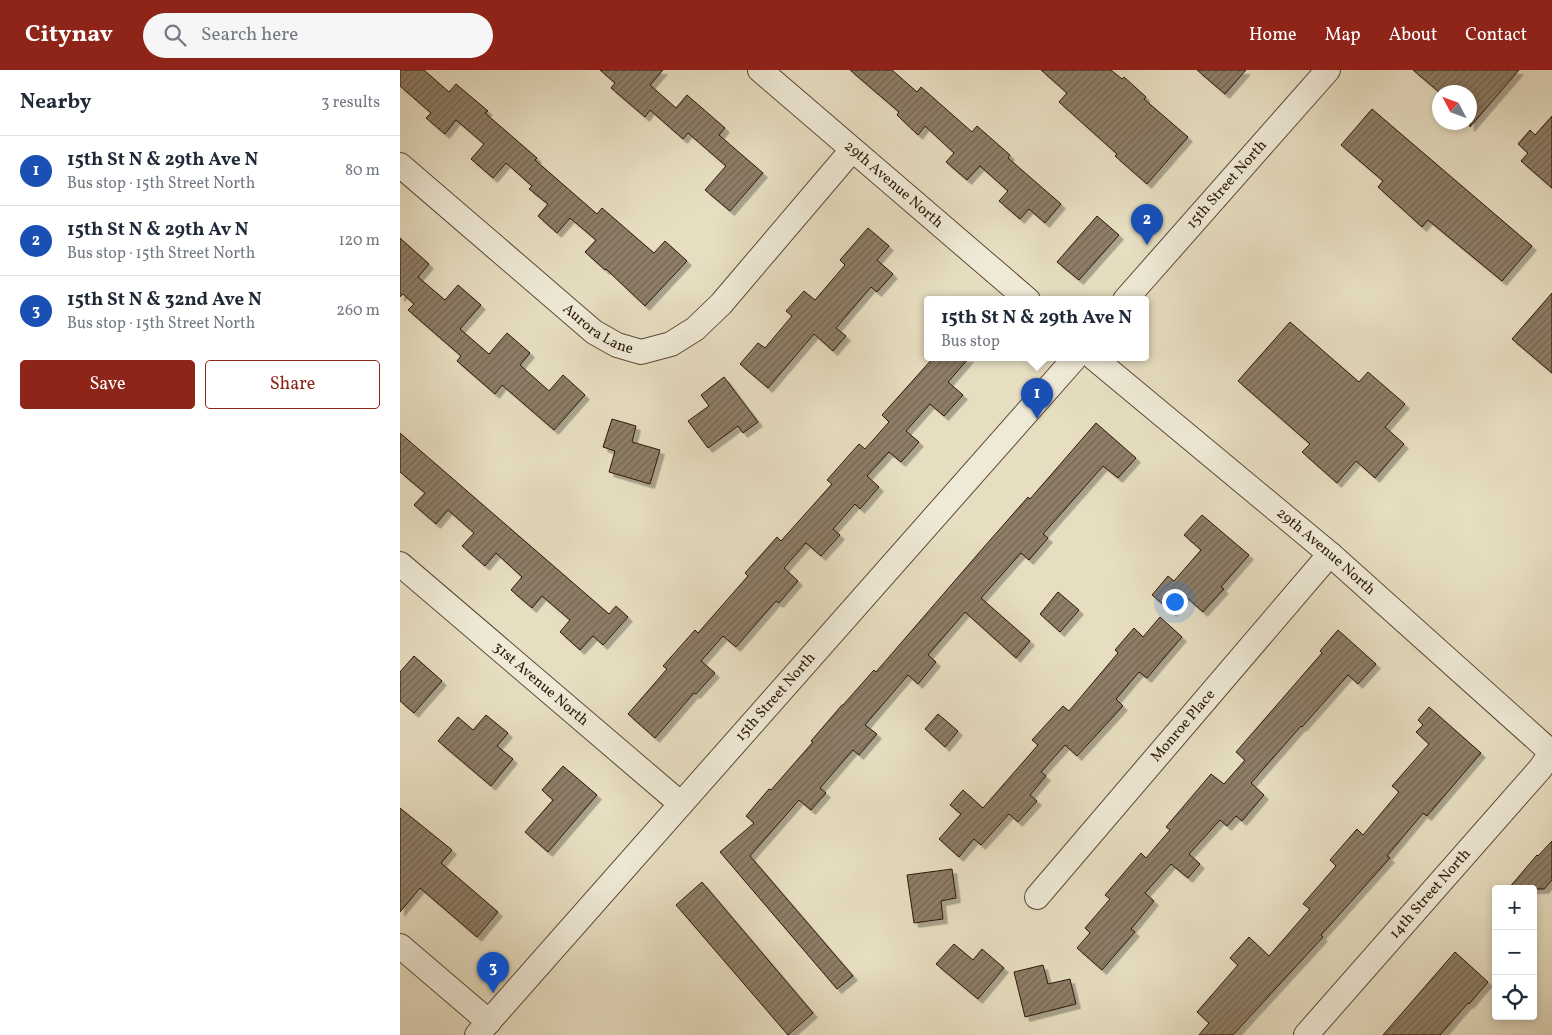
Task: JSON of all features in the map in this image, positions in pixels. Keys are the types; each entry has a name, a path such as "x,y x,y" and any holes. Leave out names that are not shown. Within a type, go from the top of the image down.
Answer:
{"street":[{"name":"29th Avenue North","path":"760,70 1023,296"},
{"name":"15th Street North","path":"1129,296 1328,70"},
{"name":"Aurora Lane","path":"400,165 594,332 617,345 641,352 671,344 695,329 721,304 852,150"},
{"name":"15th Street North","path":"483,1028 1072,361"},
{"name":"29th Avenue North","path":"1098,361 1330,554 1552,753"},
{"name":"Monroe Place","path":"1037,897 1330,554"},
{"name":"31st Avenue North","path":"400,564 681,804"},
{"name":"14th Street North","path":"1306,1035 1552,753"},
{"path":"400,946 483,1028"}],"building":[{"path":"400,70 424,70 449,92 456,84 488,111 485,113 537,158 535,160 597,214 602,208 654,253 665,241 687,261 645,306 585,252 596,240 570,218 557,233 538,216 548,204 529,189 532,186 506,163 493,178 471,159 484,144 456,120 445,134 426,118 431,113 400,86"},
{"path":"600,70 663,70 650,85 676,108 687,95 725,128 719,135 763,173 730,211 705,190 726,166 688,133 683,139 650,110 645,117 611,88 615,83"},
{"path":"850,70 892,70 917,92 921,87 972,132 977,126 1010,155 1008,158 1061,204 1045,223 1029,209 1020,219 999,201 1008,191 980,166 967,180 946,162 954,153 925,126 918,135 897,115 899,112"},
{"path":"1041,70 1111,70 1122,79 1124,77 1146,97 1144,99 1188,137 1147,184 1059,102 1067,93"},
{"path":"1197,70 1246,70 1225,94"},
{"path":"1413,70 1519,70 1477,119 1477,85 1432,86"},
{"path":"1372,109 1532,246 1502,281 1428,220 1422,227 1378,187 1383,181 1341,145"},
{"path":"1552,116 1552,188 1521,161 1528,153 1518,144 1530,130 1535,135"},
{"path":"1097,216 1119,235 1079,280 1057,262"},
{"path":"868,228 889,246 877,260 893,274 877,292 871,287 836,328 846,336 833,351 814,334 768,388 740,364 758,343 765,348 792,316 786,311 804,291 815,300 845,265 840,260"},
{"path":"400,238 429,264 418,277 445,300 458,285 481,305 460,329 489,354 507,333 530,353 520,365 549,391 563,375 585,395 554,430 502,385 495,394 457,361 461,356 408,310 414,304 403,294 400,297"},
{"path":"1552,293 1552,373 1512,339"},
{"path":"1290,322 1359,382 1368,372 1405,404 1385,427 1404,444 1375,478 1356,461 1337,483 1302,452 1310,444 1238,381"},
{"path":"930,361 966,361 948,382 963,395 944,416 930,404 906,431 919,442 901,462 889,452 867,476 879,487 860,509 855,504 833,529 840,535 821,556 806,543 784,568 798,581 779,603 776,601 736,647 723,636 701,661 715,673 696,694 694,693 655,738 628,714 667,669 663,666 695,630 698,633 748,576 745,573 777,537 781,541 832,484 827,480 859,444 865,449 889,422 882,415"},
{"path":"724,377 758,422 743,433 738,426 708,448 688,421 709,406 701,395"},
{"path":"612,419 636,426 632,442 660,450 650,484 609,472 615,451 603,447"},
{"path":"1096,423 1136,458 1118,478 1103,466 1043,534 1048,538 1029,560 1021,553 981,598 1030,641 1016,658 965,612 928,655 936,662 918,684 908,675 865,725 877,734 859,755 853,750 820,788 826,793 811,810 799,800 750,856 853,976 837,989 720,852 754,823 746,816 769,789 771,790 842,705 874,670 876,672 1028,497 1030,499"},
{"path":"400,433 609,614 616,606 628,617 603,645 593,636 580,650 560,632 570,620 542,596 532,608 511,590 522,577 496,553 485,566 462,546 474,533 448,510 436,524 414,505 425,493 400,472"},
{"path":"1202,515 1249,555 1221,587 1224,589 1203,612 1185,596 1172,612 1152,595 1168,576 1174,581 1201,550 1184,535"},
{"path":"1058,592 1079,610 1060,632 1040,614"},
{"path":"1160,617 1182,637 1147,678 1139,672 1116,699 1123,706 1077,756 1065,745 1041,772 1046,776 1030,795 1037,801 1018,822 1009,814 981,845 974,839 959,857 939,839 961,814 950,805 963,790 983,808 1038,745 1032,740 1063,706 1069,711 1118,653 1115,650 1134,628 1143,637"},
{"path":"1338,630 1376,664 1358,684 1348,675 1301,726 1251,783 1264,795 1242,821 1236,816 1227,826 1220,820 1189,854 1200,864 1188,878 1171,864 1145,893 1154,901 1131,929 1135,932 1102,970 1077,948 1090,933 1085,928 1110,899 1105,895 1141,853 1146,858 1170,830 1166,827 1211,774 1224,784 1245,760 1236,752 1322,653 1320,651"},
{"path":"414,656 442,681 414,713 400,701 400,672"},
{"path":"1429,707 1481,753 1427,816 1423,813 1387,856 1390,858 1321,935 1323,937 1233,1035 1199,1035 1209,1023 1197,1012 1238,965 1230,958 1249,937 1269,956 1310,909 1303,904 1336,866 1330,860 1357,829 1363,835 1399,792 1392,786 1429,744 1416,732 1423,725 1418,720"},
{"path":"938,714 958,731 945,747 925,729"},
{"path":"486,715 508,733 497,746 513,759 491,786 438,741 458,717 473,730"},
{"path":"563,766 597,795 548,852 525,832 553,800 542,790"},
{"path":"400,808 452,850 441,863 498,912 477,937 420,888 400,912"},
{"path":"1552,841 1552,880 1544,889 1537,889 1537,885 1511,885 1537,855"},
{"path":"952,869 956,898 941,901 943,919 914,923 907,875"},
{"path":"702,882 813,1013 788,1035 676,905"},
{"path":"954,944 973,960 982,949 1004,968 978,999 936,964"},
{"path":"1455,952 1488,982 1469,1004 1440,1035 1383,1035"},
{"path":"1043,965 1048,984 1070,979 1076,1004 1025,1017 1014,972"}],"place":[{"name":"15th St N & 29th Av N","path":"1147,245"},
{"name":"15th St N & 29th Ave N","path":"1037,419"},
{"name":"15th St N & 32nd Ave N","path":"493,993"}]}
